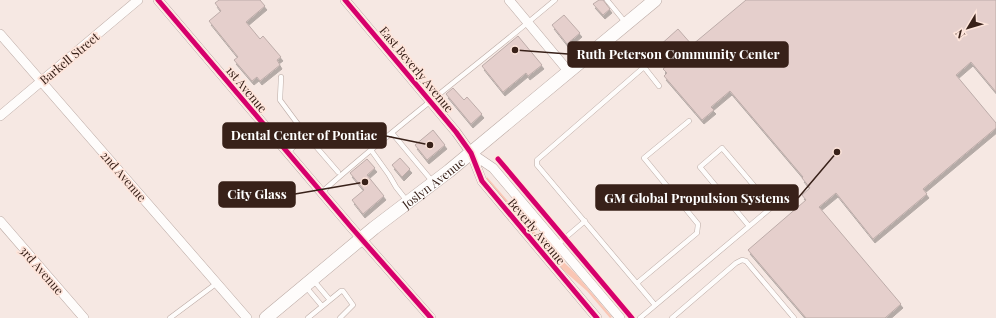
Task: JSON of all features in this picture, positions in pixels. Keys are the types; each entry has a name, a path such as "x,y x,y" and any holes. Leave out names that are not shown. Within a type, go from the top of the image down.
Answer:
{"main road":[{"name":"Joslyn Avenue","path":"266,318 362,238 471,153 655,0"}],"street":[{"name":"Barkell Street","path":"0,116 138,0"},
{"name":"1st Avenue","path":"158,0 431,318"},
{"name":"East Beverly Avenue","path":"345,0 456,132 471,153"},
{"path":"509,0 569,72"},
{"name":"2nd Avenue","path":"0,34 247,318"},
{"name":"Beverly Avenue","path":"471,153 494,168 620,318"},
{"name":"Beverly Avenue","path":"471,153 482,181 598,318"},
{"name":"3rd Avenue","path":"0,221 84,318"}],"lane":[{"path":"322,192 430,101 556,0"},
{"path":"607,0 626,24"},
{"path":"655,305 537,165 537,160 644,68 659,86"},
{"path":"282,77 280,100 306,135 338,172"},
{"path":"637,283 697,233 698,224 644,158 689,121"},
{"path":"392,133 434,182"},
{"path":"288,152 306,135"},
{"path":"640,318 772,207 722,148 700,167 749,226"},
{"path":"371,150 389,175 396,188 408,202"},
{"path":"558,244 585,221"},
{"path":"672,318 736,263 742,260 746,261 794,318"},
{"path":"170,318 217,283"},
{"path":"309,283 330,300"},
{"path":"309,283 322,306"},
{"path":"308,318 341,291 343,291 353,305 352,308 340,318"}],"shaded area":[{"path":"487,177 545,244 575,273 612,317 610,318 587,291 563,270 486,179"}],"building":[{"path":"219,0 260,0 265,6 246,22 260,39 263,36 281,57 277,60 280,65 260,81 257,77 252,81 234,60 238,57 209,21 221,11 215,3"},
{"path":"599,0 603,0 610,9 603,15 593,4"},
{"path":"746,0 996,0 996,92 971,62 956,75 996,123 996,128 923,189 927,194 873,239 836,193 819,207 901,304 885,318 806,318 748,250 806,200 802,195 810,188 802,178 803,177 730,91 711,107 714,110 702,120 664,76 667,73 663,69 671,62 658,47 678,29 692,45"},
{"path":"564,15 580,33 567,44 552,25"},
{"path":"518,36 542,65 528,76 526,73 503,92 482,66"},
{"path":"453,88 464,100 467,97 482,114 471,124 446,94"},
{"path":"433,130 445,145 427,160 415,145"},
{"path":"400,158 410,169 402,177 392,165"},
{"path":"367,159 375,168 367,175 384,196 363,214 352,200 364,190 350,173"}],"cycle path":[{"path":"158,0 351,227 431,318"},
{"path":"345,0 456,132 471,153 482,181 597,318"},
{"path":"498,159 632,318"}],"place":[{"name":"Ruth Peterson Community Center","path":"515,50"},
{"name":"Dental Center of Pontiac","path":"430,145"},
{"name":"GM Global Propulsion Systems","path":"837,152"},
{"name":"City Glass","path":"365,182"}]}
